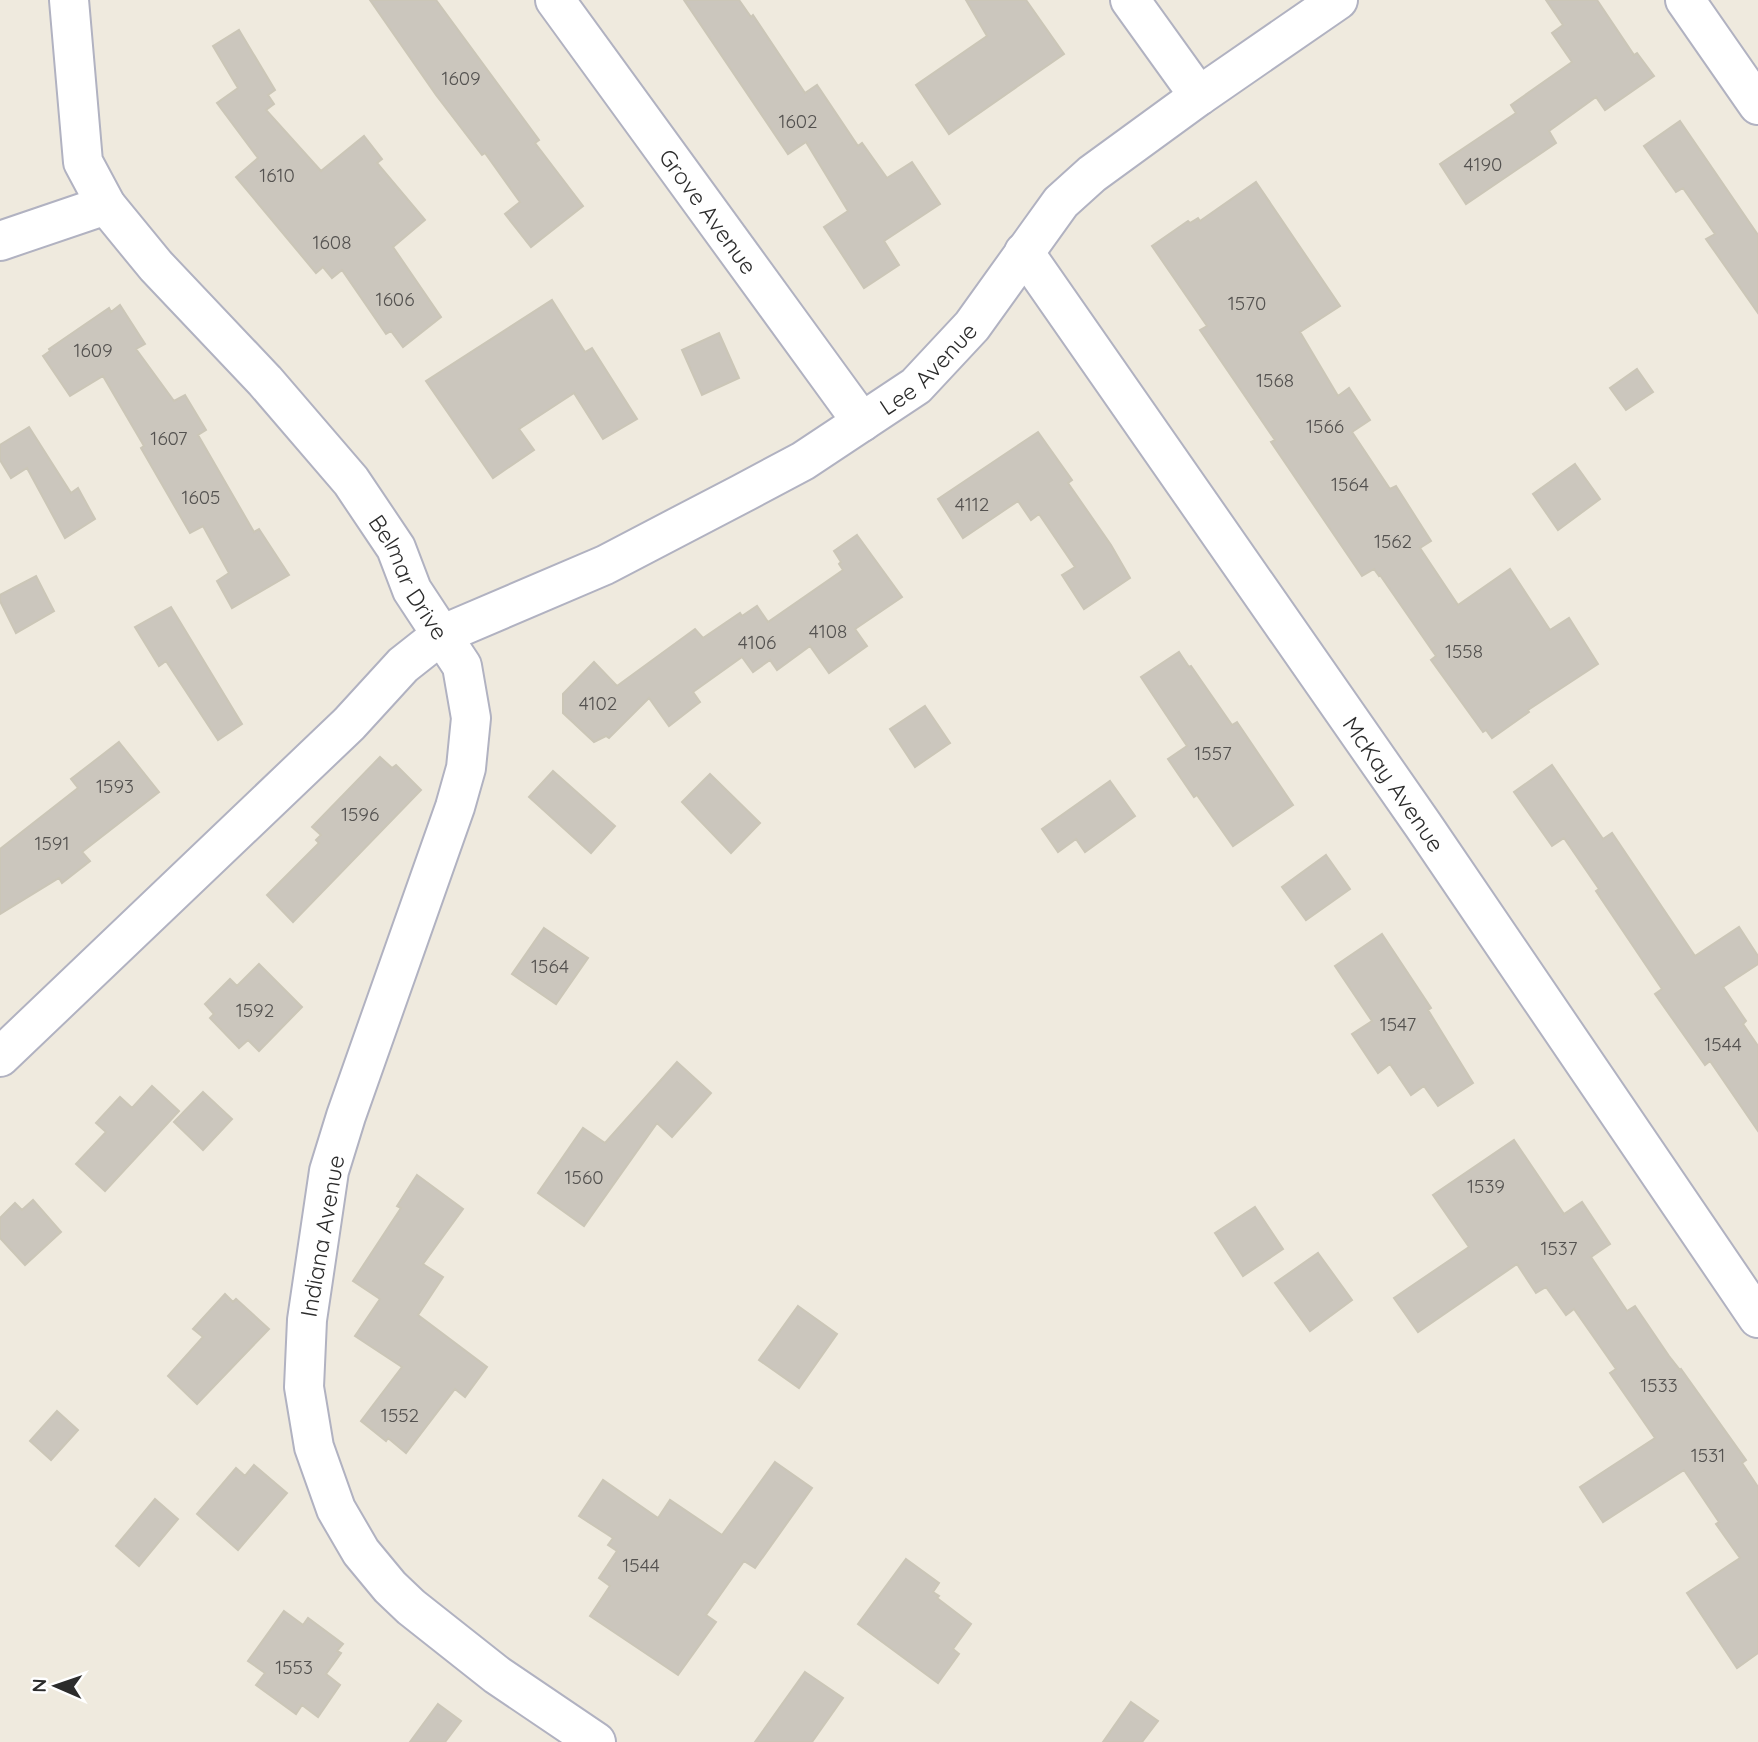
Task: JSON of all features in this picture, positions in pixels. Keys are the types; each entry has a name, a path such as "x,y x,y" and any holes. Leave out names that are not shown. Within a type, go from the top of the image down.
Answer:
{"street":[{"name":"Belmar Drive","path":"0,1057 349,724 403,665 440,635 412,590 396,548 351,481 265,381 156,266 106,205 83,162 69,0"},
{"name":"Grove Avenue","path":"555,0 862,422"},
{"path":"1130,0 1199,96"},
{"name":"Lee Avenue","path":"440,635 606,565 803,461 916,386 972,326 1061,202 1092,174 1338,0"},
{"path":"1685,0 1758,105"},
{"path":"0,241 106,205"},
{"name":"McKay Avenue","path":"1024,252 1423,825 1758,1318"},
{"name":"Indiana Avenue","path":"440,635 462,666 471,718 466,768 455,807 329,1171 307,1320 304,1387 314,1447 336,1508 361,1552 411,1607 497,1675 596,1742"}],"building":[{"path":"370,0 436,0 539,140 535,143 583,206 531,247 505,214 520,202 485,153 482,155 436,95"},
{"path":"684,0 739,0 751,17 753,15 805,93 817,85 858,146 862,143 887,178 912,162 940,204 884,241 899,265 864,288 824,227 848,211 806,142 788,154"},
{"path":"966,0 1026,0 1064,54 949,134 916,85 987,36"},
{"path":"1546,0 1597,0 1634,55 1637,53 1654,76 1605,110 1596,97 1549,131 1556,143 1466,204 1440,164 1516,113 1511,105 1572,62 1552,33 1563,25"},
{"path":"239,30 275,90 268,95 274,104 266,110 321,171 364,136 382,159 377,163 425,220 393,247 441,317 403,347 391,331 386,334 342,270 332,278 323,267 316,273 236,177 258,158 217,103 238,88 213,46"},
{"path":"1680,121 1758,235 1758,313 1706,239 1715,234 1683,188 1676,192 1644,146"},
{"path":"1256,182 1340,306 1300,332 1338,396 1349,388 1370,420 1352,432 1390,489 1396,486 1431,541 1420,548 1458,605 1510,569 1550,630 1569,618 1598,664 1528,710 1529,712 1492,738 1486,730 1483,732 1431,660 1436,656 1380,575 1374,569 1362,576 1271,442 1275,440 1200,330 1207,326 1152,246 1188,221 1190,223 1198,218 1200,221"},
{"path":"552,300 585,352 592,348 637,419 603,439 574,393 519,429 534,450 493,478 426,381"},
{"path":"120,305 145,344 136,349 174,401 185,395 206,430 198,435 254,532 259,529 289,575 232,608 217,581 229,573 203,526 190,533 103,376 70,396 43,356 49,349 109,308 111,312"},
{"path":"719,333 739,378 702,395 682,350"},
{"path":"1637,369 1653,392 1626,410 1610,388"},
{"path":"29,427 71,493 78,488 95,519 65,538 27,468 11,478 0,460 0,445"},
{"path":"1038,432 1072,480 1068,483 1111,545 1130,578 1084,609 1062,575 1075,567 1039,514 1031,520 1018,501 963,538 938,499"},
{"path":"1575,464 1600,499 1558,530 1533,494"},
{"path":"857,535 902,597 855,629 867,646 829,673 810,646 777,670 770,660 753,672 742,657 693,692 700,702 669,726 649,698 609,738 606,736 594,742 563,713 563,694 594,662 617,686 695,629 703,638 740,613 742,616 757,606 768,622 843,570 834,551"},
{"path":"36,576 54,611 16,633 0,601 0,595"},
{"path":"171,607 242,724 218,740 166,661 159,666 135,627"},
{"path":"1179,652 1232,725 1237,722 1293,805 1233,846 1168,759 1187,746 1141,677"},
{"path":"925,706 950,743 915,767 890,729"},
{"path":"119,742 159,792 82,852 90,861 62,883 59,878 0,914 0,849 78,788 71,779"},
{"path":"380,757 392,768 396,765 421,790 293,922 267,895 319,843 316,840 321,835 312,827"},
{"path":"1552,765 1603,839 1612,833 1695,956 1739,927 1758,956 1758,964 1723,987 1746,1021 1743,1024 1758,1046 1758,1131 1710,1061 1705,1065 1655,994 1662,989 1564,838 1552,846 1514,792"},
{"path":"553,771 615,826 591,853 529,797"},
{"path":"710,774 760,823 731,853 682,802"},
{"path":"1110,781 1135,816 1085,852 1076,839 1058,852 1042,829"},
{"path":"1326,855 1350,889 1306,920 1282,887"},
{"path":"544,928 588,958 556,1004 512,974"},
{"path":"1382,934 1431,1008 1428,1010 1473,1083 1438,1106 1424,1086 1411,1095 1390,1064 1378,1073 1352,1034 1372,1021 1335,966"},
{"path":"259,964 302,1007 259,1051 248,1040 239,1048 210,1018 214,1014 205,1004 230,979 237,986"},
{"path":"677,1062 711,1093 672,1137 657,1123 584,1226 538,1193 583,1128 605,1143"},
{"path":"152,1086 179,1111 105,1191 76,1164 106,1132 96,1123 120,1097 132,1108"},
{"path":"203,1092 232,1119 203,1150 174,1122"},
{"path":"1514,1140 1564,1214 1582,1202 1610,1244 1591,1257 1627,1311 1635,1306 1681,1369 1746,1460 1742,1463 1758,1487 1758,1653 1737,1668 1687,1593 1740,1558 1684,1470 1603,1522 1580,1487 1655,1438 1610,1373 1616,1369 1574,1309 1566,1315 1546,1287 1536,1293 1517,1264 1418,1332 1394,1298 1469,1247 1433,1195"},
{"path":"417,1175 463,1209 423,1264 443,1277 418,1315 487,1367 465,1397 455,1389 406,1453 361,1421 402,1367 355,1336 380,1299 353,1281 401,1208 397,1206"},
{"path":"33,1200 61,1232 25,1265 0,1238 0,1218 15,1203 22,1210"},
{"path":"1255,1207 1283,1249 1243,1276 1215,1233"},
{"path":"1318,1253 1352,1300 1310,1331 1275,1283"},
{"path":"225,1294 233,1302 236,1299 269,1329 197,1404 168,1376 203,1337 193,1329"},
{"path":"798,1306 837,1334 799,1388 759,1360"},
{"path":"57,1411 78,1430 51,1460 30,1441"},
{"path":"775,1462 812,1488 755,1568 744,1561 706,1615 716,1622 678,1675 590,1616 610,1586 599,1578 617,1551 608,1545 613,1538 579,1516 603,1480 658,1518 670,1500 722,1535"},
{"path":"254,1465 287,1493 238,1550 197,1514 236,1468 245,1476"},
{"path":"155,1499 178,1519 139,1566 116,1546"},
{"path":"906,1559 939,1583 933,1592 939,1596 937,1598 971,1624 953,1649 959,1654 938,1683 858,1624"},
{"path":"284,1611 303,1625 308,1618 343,1644 337,1651 341,1653 326,1674 340,1685 318,1717 302,1705 296,1714 256,1685 265,1673 248,1661"},
{"path":"805,1672 843,1698 812,1742 755,1742"},
{"path":"1131,1702 1158,1721 1142,1742 1103,1742"},
{"path":"438,1704 461,1721 445,1742 410,1742"}]}
